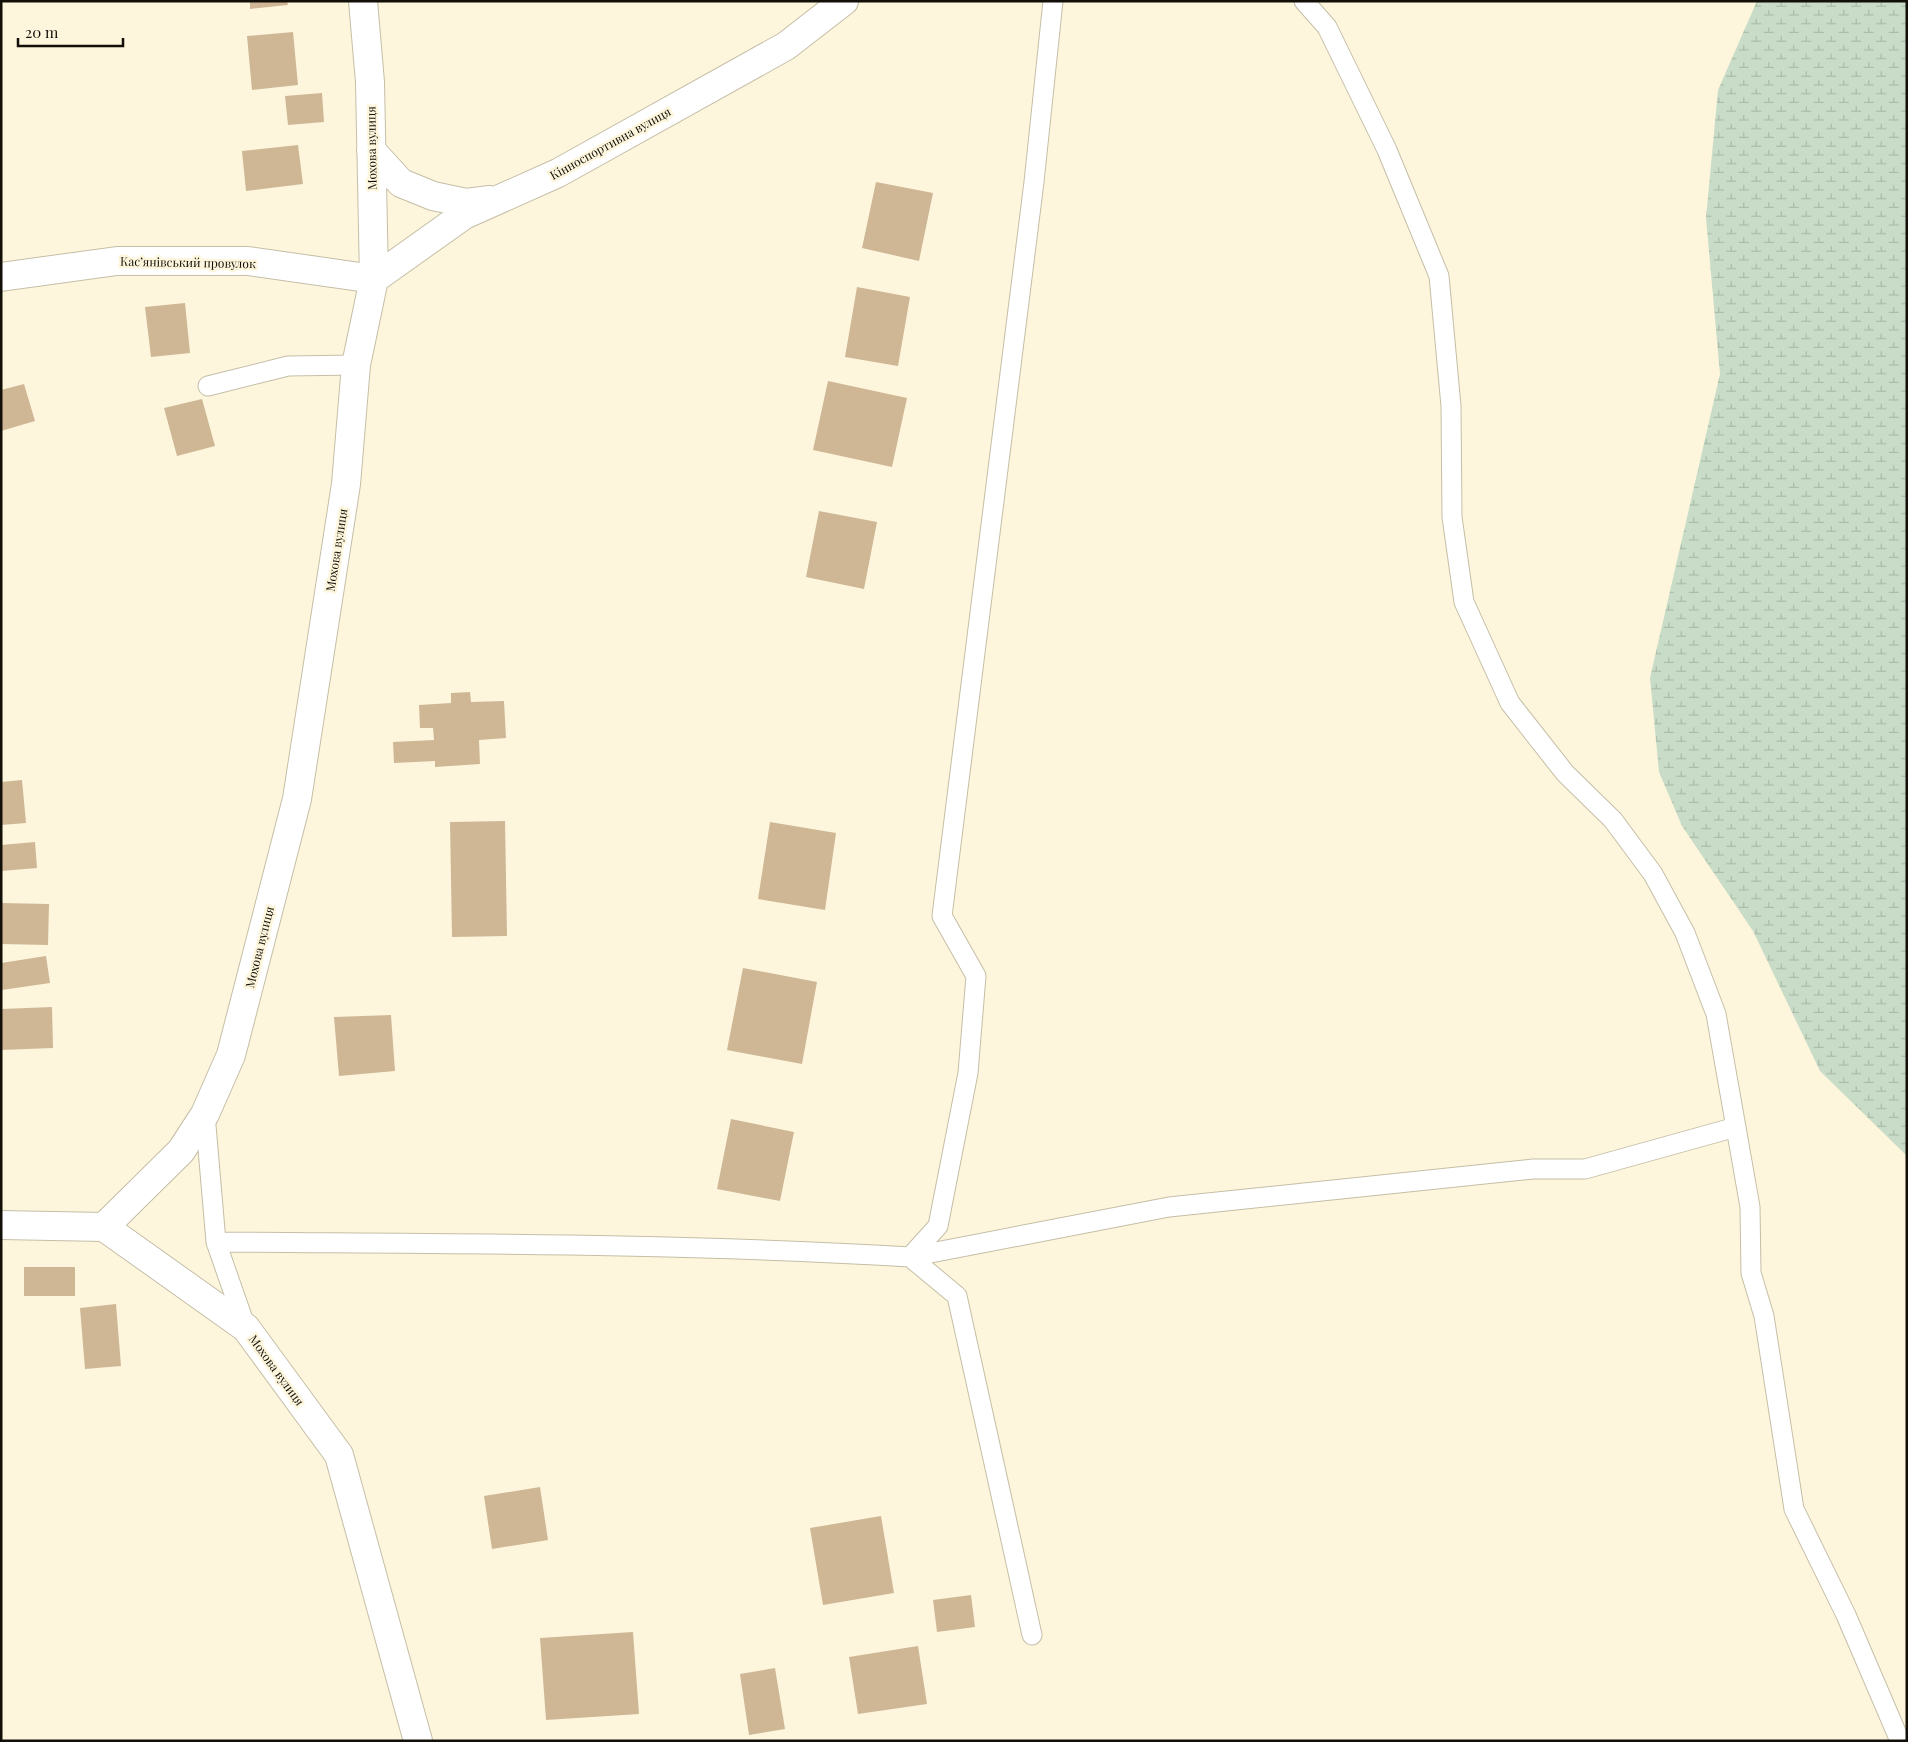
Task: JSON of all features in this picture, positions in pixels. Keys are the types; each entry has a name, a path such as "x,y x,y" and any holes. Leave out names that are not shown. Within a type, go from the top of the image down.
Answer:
{"street":[{"name":"Мохова вулиця","path":"363,1 370,82 374,279 356,365 346,484 297,799 231,1055 205,1114 181,1151 104,1227 246,1328 339,1455 418,1741"},
{"name":"Кінноспортивна вулиця","path":"374,279 464,215 558,173 786,46 844,1"},
{"path":"371,150 402,183 433,196 466,202 498,200"},
{"name":"Касʼянівський провулок","path":"1,277 117,261 248,261 374,279"},
{"path":"1,1225 104,1227"}],"lane":[{"path":"910,1257 938,1226 968,1073 976,976 942,916 1034,182 1054,1"},
{"path":"1304,1 1327,27 1388,150 1439,276 1451,406 1452,517 1464,602 1510,703 1564,773 1612,820 1653,874 1684,933 1716,1014 1750,1207 1751,1273 1764,1316 1794,1509 1846,1615 1900,1741"},
{"path":"208,386 288,366 356,365"},
{"path":"205,1114 216,1242 246,1328"},
{"path":"216,1242 630,1245 796,1250 910,1257 1169,1207 1532,1169 1585,1169 1736,1127"},
{"path":"910,1257 957,1296 1032,1635"}],"green space":[{"path":"1757,1 1907,1 1907,1156 1820,1071 1753,931 1682,826 1659,772 1650,678 1720,374 1706,218 1718,90"}],"building":[{"path":"250,1 287,1 288,5 250,9"},
{"path":"293,32 298,85 252,90 247,36"},
{"path":"322,93 324,122 288,125 285,96"},
{"path":"298,145 303,184 246,191 242,151"},
{"path":"876,182 933,193 919,261 862,248"},
{"path":"857,287 910,297 898,366 845,357"},
{"path":"185,303 190,353 151,357 145,307"},
{"path":"828,381 907,398 892,467 813,450"},
{"path":"24,384 35,421 1,431 1,390"},
{"path":"202,399 215,446 177,456 164,408"},
{"path":"819,511 877,522 864,589 806,577"},
{"path":"470,692 471,702 504,701 506,738 479,740 480,764 435,767 435,761 394,763 393,742 434,740 433,728 420,728 419,705 451,703 451,693"},
{"path":"22,780 26,823 1,825 1,782"},
{"path":"505,821 507,936 452,937 450,822"},
{"path":"770,822 836,833 825,910 758,899"},
{"path":"35,842 37,868 1,871 1,845"},
{"path":"1,903 49,904 48,945 1,944"},
{"path":"46,956 50,983 2,990 1,963"},
{"path":"743,968 817,982 802,1064 727,1050"},
{"path":"52,1007 53,1048 1,1050 1,1009"},
{"path":"391,1015 395,1071 339,1076 334,1017"},
{"path":"731,1119 794,1132 780,1201 717,1189"},
{"path":"24,1267 75,1267 75,1296 24,1296"},
{"path":"116,1304 121,1366 85,1369 80,1308"},
{"path":"540,1487 548,1540 492,1549 484,1496"},
{"path":"881,1516 894,1593 823,1605 810,1528"},
{"path":"971,1595 975,1627 937,1632 933,1600"},
{"path":"633,1632 639,1714 546,1720 540,1638"},
{"path":"918,1646 927,1704 858,1714 849,1657"},
{"path":"775,1668 785,1729 749,1735 740,1674"}]}
